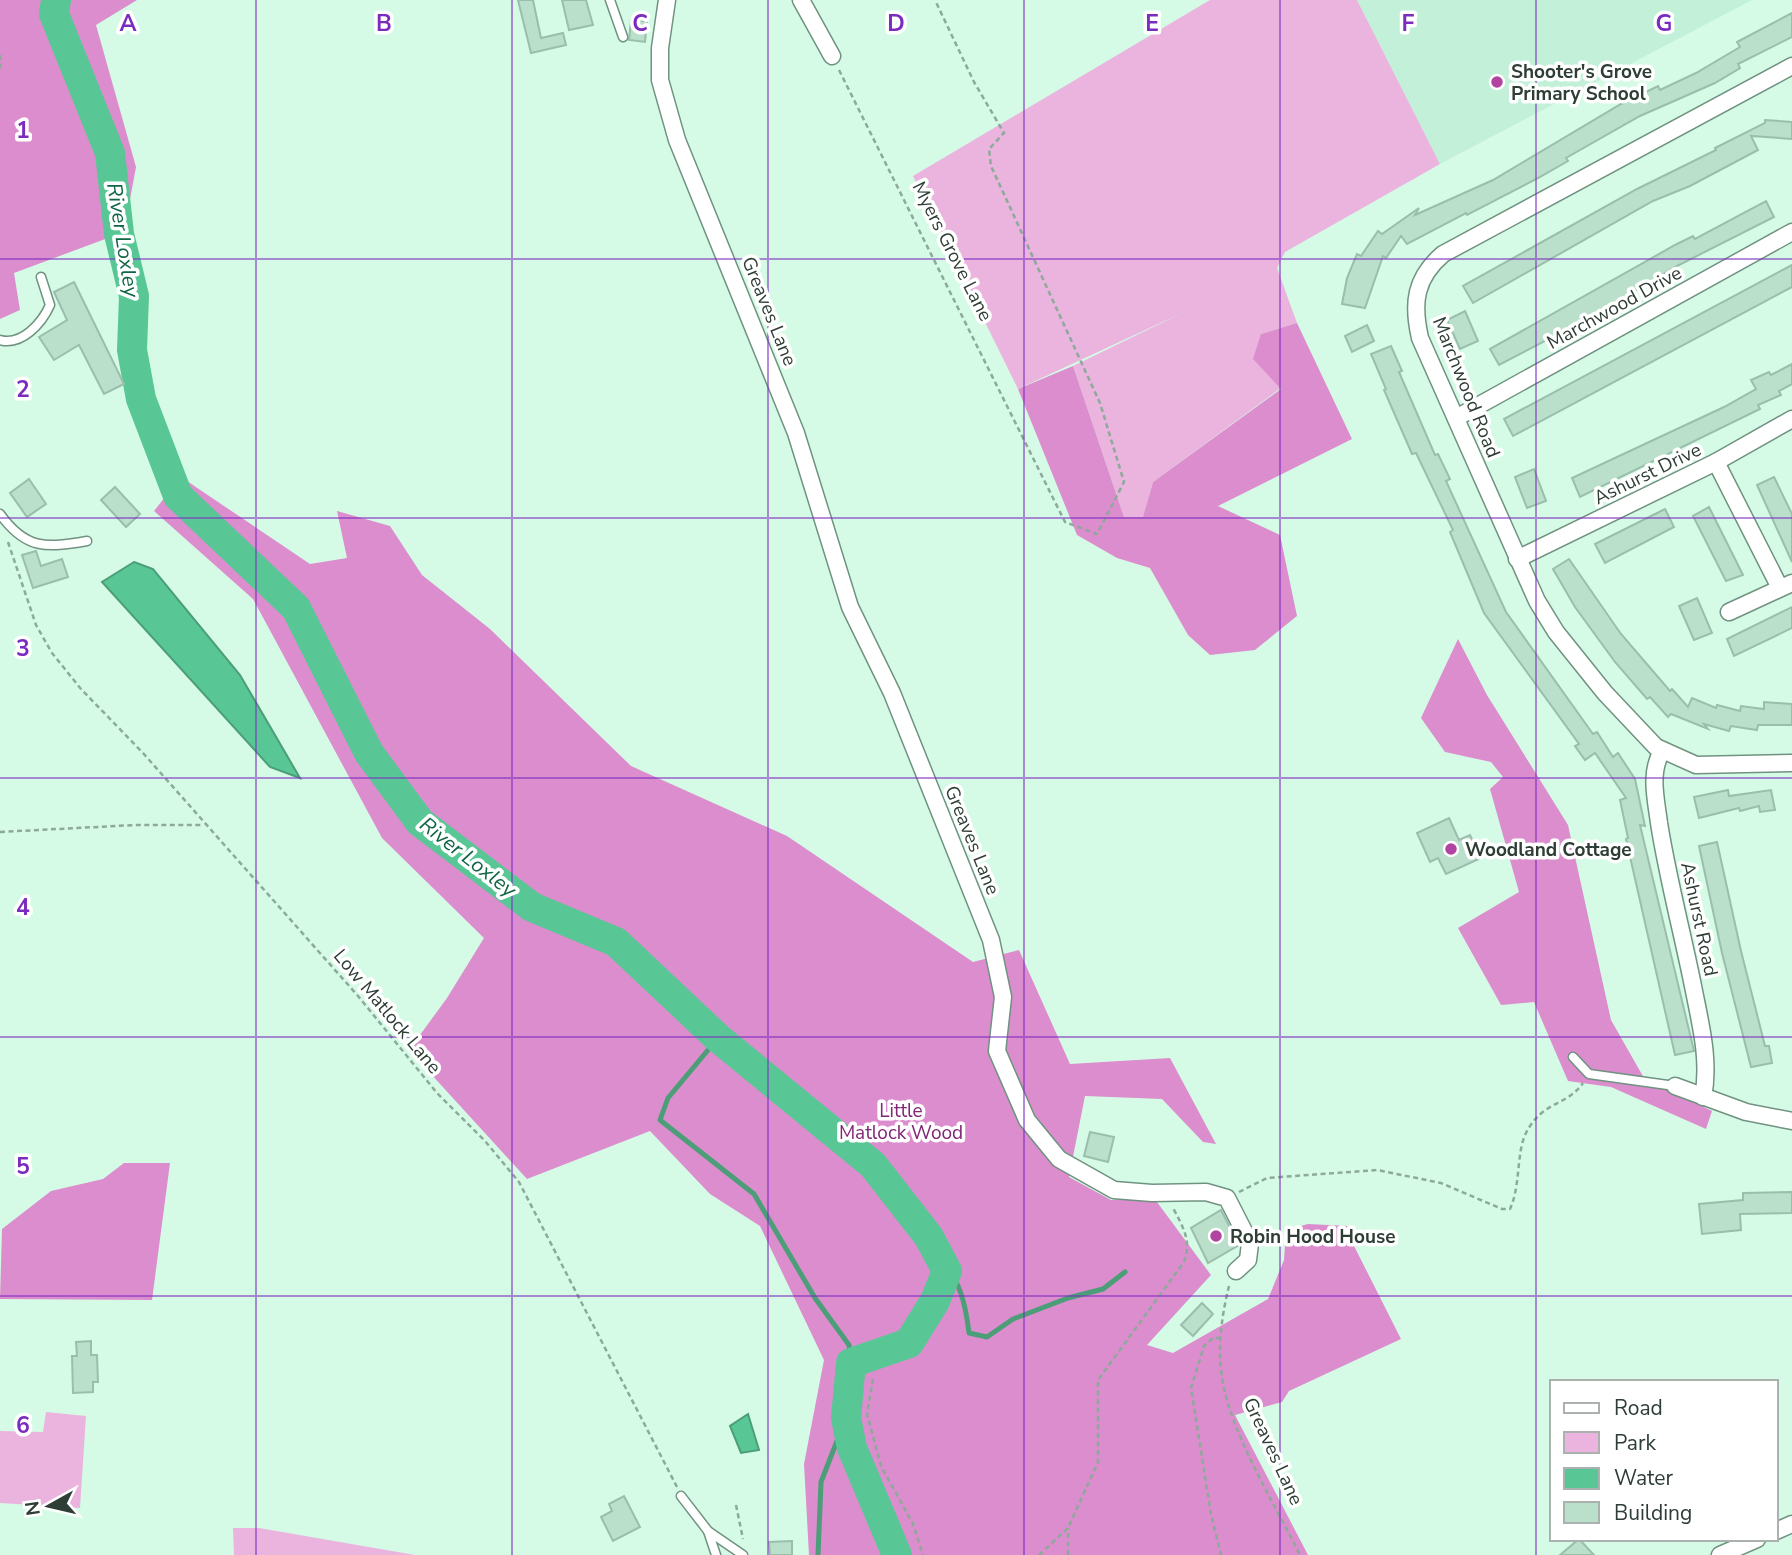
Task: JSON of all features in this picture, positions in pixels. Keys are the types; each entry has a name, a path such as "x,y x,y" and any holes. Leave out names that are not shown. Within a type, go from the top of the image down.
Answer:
{"street":[{"name":"Greaves Lane","path":"667,0 660,48 660,80 677,140 796,433 850,607 892,693 991,940 1003,997 997,1051 1027,1120 1059,1160 1114,1190 1206,1192 1227,1198"},
{"path":"802,0 832,57"},
{"name":"Marchwood Road","path":"1792,66 1443,254 1429,266 1419,284 1416,320 1420,338 1537,601 1581,666 1633,725 1662,751 1696,765 1792,763"},
{"name":"Marchwood Drive","path":"1456,418 1792,232"},
{"name":"Ashurst Drive","path":"1517,559 1716,462 1792,419"},
{"path":"1716,462 1786,586 1729,612"},
{"name":"Ashurst Road","path":"1662,751 1654,764 1655,791 1663,849 1702,1031 1707,1079 1703,1097"},
{"path":"1675,1086 1759,1116 1792,1121"},
{"path":"1227,1198 1250,1243 1248,1260 1236,1270"},
{"path":"1720,1555 1752,1541"}],"lane":[{"path":"610,0 624,37"},
{"path":"0,340 9,342 24,336 44,318 50,305 41,277"},
{"path":"0,515 17,537 56,546 87,541"},
{"path":"1573,1057 1589,1074 1675,1086"},
{"path":"681,1496 708,1531 742,1554"},
{"path":"708,1531 716,1555"}],"path":[{"name":"Myers Grove Lane","path":"832,57 1065,522 1097,534 1124,482 1100,403 991,166 989,149 1004,133 974,82 935,0"},
{"path":"0,55 0,69"},
{"name":"Low Matlock Lane","path":"0,515 36,625 52,653 81,689 358,996 437,1093 485,1141 519,1182 681,1496"},
{"path":"0,832 205,825"},
{"path":"1227,1198 1267,1178 1377,1170 1441,1183 1510,1209 1519,1181 1525,1135 1542,1110 1576,1094 1589,1074"},
{"path":"1039,1555 1068,1528 1098,1462 1098,1380 1171,1281 1189,1249 1185,1231 1164,1193"},
{"name":"Greaves Lane","path":"1236,1270 1230,1281 1221,1338 1222,1376 1231,1414 1300,1555"},
{"path":"1221,1338 1213,1338 1204,1346 1191,1388 1211,1514 1221,1555"},
{"path":"873,1379 867,1414 878,1453 913,1524 923,1555"},
{"path":"736,1505 743,1539 742,1554"},
{"path":"1068,1528 1068,1555"}],"shaded area":[{"name":"Shooter's Grove Primary School","path":"1357,0 1752,0 1440,164"}],"green space":[{"path":"0,0 137,0 96,25 136,167 124,232 14,273 20,310 0,319"},
{"path":"1210,0 1357,0 1440,164 1285,252 1277,268 1297,323 1261,334 1281,388 1153,482 1143,518 1124,517 1073,366 1184,312 1018,389 913,176"},
{"path":"1297,323 1352,439 1218,506 1280,535 1297,616 1255,650 1210,655 1188,635 1150,568 1117,558 1077,535 1018,389 1073,366 1124,517 1143,517 1153,482 1281,389 1253,359 1261,334"},
{"name":"Little Matlock Wood","path":"181,477 310,564 347,558 337,511 390,526 422,575 490,629 631,766 787,836 973,962 1019,950 1070,1064 1170,1058 1216,1144 1203,1142 1162,1099 1085,1096 1069,1177 1111,1200 1154,1198 1211,1275 1147,1345 1173,1353 1268,1299 1284,1260 1286,1230 1308,1224 1348,1226 1348,1234 1401,1339 1289,1391 1282,1402 1235,1415 1308,1555 809,1555 804,1464 824,1360 760,1226 710,1194 650,1131 527,1179 409,1050 447,998 484,938 382,838 253,599 154,511"},
{"path":"1458,639 1487,695 1568,825 1611,1020 1644,1078 1712,1111 1706,1129 1611,1087 1568,1081 1534,1002 1501,1005 1458,928 1519,892 1490,789 1503,777 1491,762 1445,752 1421,718"},
{"path":"124,1163 170,1163 152,1300 0,1299 2,1229 51,1191 103,1179"},
{"path":"46,1412 86,1416 80,1508 0,1503 0,1431 43,1432"},
{"path":"233,1528 259,1528 415,1555 234,1555"}],"water":[{"path":"134,562 153,569 240,675 300,778 270,767 102,582"},
{"path":"748,1414 759,1450 741,1453 730,1426"}],"building":[{"path":"518,0 533,0 541,38 563,33 566,45 531,53"},
{"path":"562,0 586,0 593,25 569,30"},
{"path":"1792,13 1792,37 1738,64 1740,68 1715,83 1640,116 1566,158 1568,161 1467,215 1466,213 1407,244 1401,236 1386,258 1383,256 1365,308 1342,304 1347,278 1357,254 1361,256 1378,231 1382,234 1419,208 1415,215 1493,180 1621,104 1658,86 1660,90 1696,73 1740,47 1737,42"},
{"path":"631,20 647,21 645,42 629,40"},
{"path":"1765,120 1792,122 1792,139 1751,136 1758,150 1690,186 1653,201 1473,303 1463,286 1637,189 1716,150 1715,148 1765,123"},
{"path":"1766,201 1774,217 1677,266 1597,314 1499,365 1490,349 1675,245 1693,236 1695,239"},
{"path":"1792,265 1792,287 1513,436 1504,419"},
{"path":"74,282 124,384 104,394 79,345 54,360 39,337 67,320 54,292"},
{"path":"1465,311 1478,341 1460,349 1447,320"},
{"path":"1367,325 1374,341 1352,352 1345,336"},
{"path":"1391,346 1402,371 1399,372 1435,455 1438,454 1450,479 1446,481 1506,612 1593,734 1597,732 1613,757 1618,753 1635,779 1645,826 1640,825 1694,1051 1675,1055 1626,839 1628,838 1620,800 1626,798 1595,753 1585,760 1575,746 1579,744 1484,613 1450,532 1453,530 1416,453 1412,454 1371,354"},
{"path":"1792,364 1792,384 1779,391 1781,395 1758,405 1760,409 1580,497 1572,478 1724,407 1756,389 1751,380 1769,372 1771,375"},
{"path":"1534,469 1546,501 1527,508 1515,477"},
{"path":"1774,477 1792,514 1792,562 1757,485"},
{"path":"29,479 46,504 27,517 10,493"},
{"path":"115,487 140,514 126,527 101,500"},
{"path":"1709,507 1743,575 1726,581 1693,516"},
{"path":"1665,509 1674,527 1605,563 1595,544"},
{"path":"36,551 41,566 62,559 68,577 33,588 22,555"},
{"path":"1569,559 1621,634 1670,691 1672,689 1688,707 1692,698 1716,708 1717,705 1740,711 1741,706 1764,709 1764,702 1792,704 1792,725 1758,725 1757,730 1731,726 1729,731 1704,724 1708,729 1671,714 1668,717 1650,697 1647,699 1615,662 1575,607 1553,569"},
{"path":"1697,598 1712,633 1694,640 1679,606"},
{"path":"1792,607 1792,628 1734,656 1727,639"},
{"path":"1728,790 1729,796 1771,790 1775,810 1760,812 1759,806 1740,811 1739,808 1699,818 1694,797"},
{"name":"Woodland Cottage","path":"1449,818 1459,840 1470,835 1481,858 1446,874 1438,858 1430,862 1417,833"},
{"path":"1717,842 1741,951 1765,1046 1769,1046 1772,1063 1751,1067 1722,953 1699,846"},
{"path":"1090,1132 1114,1137 1108,1162 1084,1156"},
{"path":"1792,1192 1792,1213 1740,1214 1741,1230 1702,1234 1699,1204 1743,1200 1743,1193"},
{"name":"Robin Hood House","path":"1221,1210 1239,1245 1208,1263 1191,1228"},
{"path":"1202,1303 1213,1314 1193,1336 1181,1325"},
{"path":"91,1341 91,1355 97,1355 98,1382 93,1382 93,1392 73,1393 72,1356 77,1356 76,1342"},
{"path":"624,1496 640,1527 613,1541 601,1517 612,1511 609,1504"},
{"path":"792,1541 792,1555 770,1555 769,1542"},
{"path":"1577,1541 1581,1541 1594,1555 1560,1555"}],"waterway":[{"name":"River Loxley","path":"56,0 54,14 110,153 119,234 134,296 132,350 141,399 178,496 296,608 369,753 420,822 532,907 616,942 718,1038 873,1165 929,1237 947,1271 935,1301 909,1343 851,1363 846,1418 852,1448 897,1555"},
{"path":"718,1038 668,1098 660,1120 754,1194 815,1298 849,1345 851,1363"},
{"path":"947,1271 960,1291 969,1333 987,1337 1013,1319 1068,1298 1103,1289 1125,1272"},
{"path":"818,1555 821,1482 846,1418"}],"place":[{"name":"Shooter's Grove Primary School","path":"1497,82"},
{"name":"Woodland Cottage","path":"1451,849"},
{"name":"Robin Hood House","path":"1216,1236"}]}
